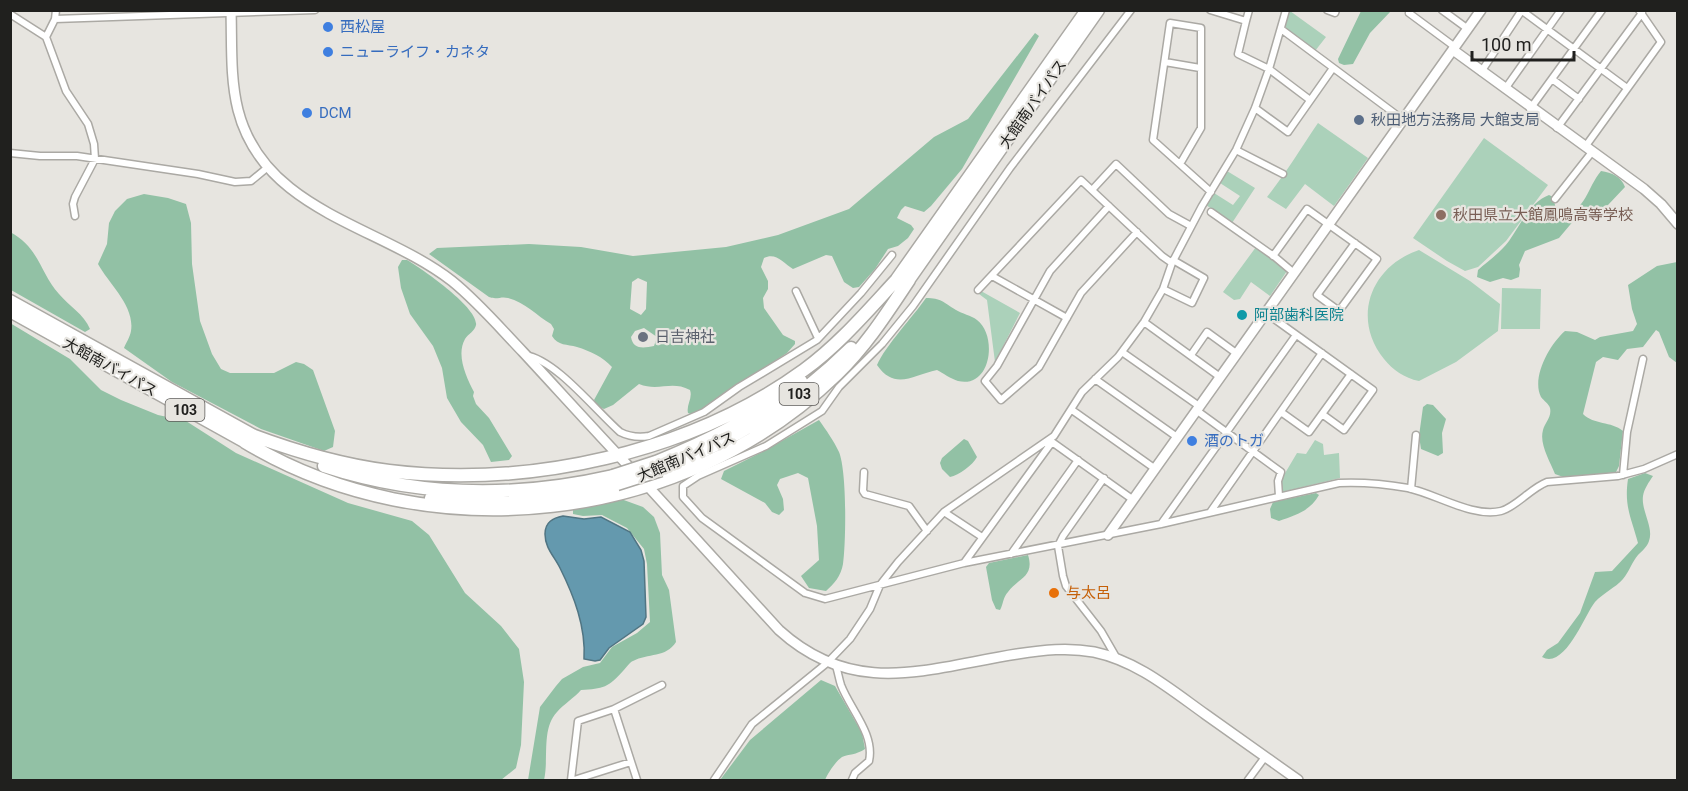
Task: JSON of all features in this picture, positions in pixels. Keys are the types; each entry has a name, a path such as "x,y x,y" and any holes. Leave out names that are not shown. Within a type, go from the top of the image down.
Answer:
{"highway":[{"path":"1014,123 1078,10"},
{"name":"大館南バイパス","path":"1014,123 1087,10"},
{"name":"大館南バイパス","path":"10,301 61,334 247,438 306,464 366,478 430,489 544,498 615,480 703,453 736,436 803,392 857,342 1098,10"},
{"path":"1014,123 1104,10"},
{"path":"306,464 411,473 460,474 516,471 568,465 655,445 729,415 790,380 819,359 905,277"},
{"path":"306,464 366,494 411,504 478,510 544,498 588,500 647,486 701,464 745,442 816,393 859,351 905,277"},
{"name":"大館南バイパス","path":"10,311 61,334"}],"street":[{"path":"46,37 55,19 56,10"},
{"path":"55,19 315,10"},
{"path":"1131,10 1010,168 913,306 876,351 839,387 822,411 766,446 687,482 683,486 683,497 702,518 805,593 825,599 964,563 1058,546 1339,483 1360,482 1411,489 1484,513 1503,511 1547,482 1623,475 1644,469 1677,454"},
{"path":"1210,10 1246,21"},
{"path":"1249,10 1238,54 1269,69 1310,100"},
{"path":"964,563 1072,410 1082,392 1122,351 1144,322 1163,289 1173,261 1191,226 1236,150 1269,69 1286,10"},
{"path":"1327,10 1335,14 1336,10"},
{"path":"1442,10 1468,29"},
{"path":"1108,535 1481,10"},
{"path":"1505,89 1561,10"},
{"path":"1530,109 1602,10"},
{"path":"1481,72 1522,11 1627,88"},
{"path":"231,12 233,80 239,112 250,140 268,167 282,182 308,202 403,250 452,281 525,354 779,630 801,648 832,664 869,673 902,674 1052,649 1079,649 1116,657 1157,680 1298,780"},
{"path":"1555,199 1627,88 1661,42 1640,12 1557,128"},
{"path":"1409,13 1530,109 1644,189 1661,204 1677,224"},
{"path":"10,14 46,37 66,91 88,124 94,144 95,159 75,197 75,216"},
{"path":"1180,164 1201,128 1201,28 1170,23 1153,140 1211,192"},
{"path":"1281,29 1402,119"},
{"path":"1165,62 1200,68"},
{"path":"1255,108 1288,132 1333,68"},
{"path":"1552,79 1579,99"},
{"path":"1236,150 1282,174"},
{"path":"10,153 77,156 198,174 235,182 251,180 268,167"},
{"path":"1092,190 1116,164 1169,214 1191,226"},
{"path":"978,290 1081,180 1137,232 1173,261 1204,278 1192,303 1163,289"},
{"path":"1109,207 1050,271 997,366 985,381 1001,400 1039,367 1090,282 1137,232"},
{"path":"1273,256 1307,209 1355,243 1377,259 1339,311 1317,295 1355,243"},
{"path":"1210,212 1294,273"},
{"path":"525,354 537,357 552,368 620,432 640,438 658,433 704,412 739,387 818,338 861,293 892,255"},
{"path":"992,276 1067,318"},
{"path":"795,291 818,338"},
{"path":"1266,313 1373,390 1344,430 1322,414"},
{"path":"1144,322 1220,377"},
{"path":"1191,355 1207,332 1236,353"},
{"path":"1161,524 1296,335"},
{"path":"1122,351 1281,472 1278,481 1279,496"},
{"path":"1211,511 1323,353"},
{"path":"1623,475 1628,432 1643,359"},
{"path":"1281,412 1309,432 1351,374"},
{"path":"1095,379 1177,437"},
{"path":"1072,410 1154,468"},
{"path":"1411,489 1416,435"},
{"path":"1051,440 1132,499"},
{"path":"714,780 752,724 832,664 858,630 880,585 944,512 1051,440"},
{"path":"1011,554 1078,459"},
{"path":"864,472 863,491 865,494 909,506 927,531"},
{"path":"1104,478 1058,546 1066,586 1101,631 1116,657"},
{"path":"944,512 982,537"},
{"path":"832,664 863,727 870,747 869,761 855,773 852,780"},
{"path":"631,762 572,780 578,720 614,709 662,685"},
{"path":"614,709 638,780"},
{"path":"1248,780 1265,757"}],"green space":[{"path":"1290,11 1326,37 1315,51 1287,31 1285,25"},
{"path":"1361,11 1391,11 1370,33 1353,64 1344,65 1339,63 1338,59"},
{"path":"1035,33 1039,36 962,169 924,212 905,206 901,210 897,218 914,229 898,246 888,249 859,287 853,288 844,282 832,256 826,255 793,269 776,257 764,258 761,267 768,281 768,289 763,298 764,308 783,335 795,341 795,344 787,353 693,415 688,413 690,390 677,386 653,387 639,384 613,405 604,409 597,406 594,400 612,367 608,363 587,350 557,342 552,336 554,329 551,324 525,306 508,298 489,297 429,254 437,248 529,244 581,247 633,256 726,247 778,235 849,209 934,137 968,119","holes":["638,278 647,282 646,309 641,315 630,309 632,282","644,328 657,337 654,346 640,347 632,341 631,337 635,331"]},
{"path":"1318,123 1368,158 1334,206 1305,184 1286,209 1267,197"},
{"path":"1484,138 1548,185 1506,241 1478,267 1465,271 1413,238"},
{"path":"1227,171 1255,188 1232,223 1206,205 1214,193 1233,205 1240,196 1220,183"},
{"path":"1601,171 1616,176 1625,187 1608,205 1575,219 1559,238 1525,251 1519,265 1519,277 1490,282 1477,277 1478,270 1506,245 1536,203 1549,195 1553,197 1557,213 1563,216 1571,213 1581,204"},
{"path":"144,194 186,204 191,223 192,264 200,321 212,354 221,369 230,373 274,373 296,362 313,370 335,431 333,447 324,451 261,429 172,382 124,348 131,331 129,313 98,264 107,244 109,223 115,211 127,199"},
{"path":"10,232 27,245 53,286 84,319 90,329 85,332 11,290"},
{"path":"1256,247 1287,271 1270,296 1251,282 1240,299 1234,300 1223,292"},
{"path":"1419,250 1470,281 1500,304 1498,331 1456,362 1419,381 1399,373 1384,359 1374,343 1369,327 1368,311 1371,295 1378,281 1402,258"},
{"path":"402,260 414,264 448,289 474,318 476,325 462,345 463,366 474,392 476,404 489,418 512,456 509,460 491,462 483,445 461,422 447,398 442,368 433,346 410,314 401,288 398,267"},
{"path":"1677,262 1677,363 1669,357 1659,332 1656,330 1643,347 1627,349 1618,360 1603,357 1596,362 1583,414 1592,420 1623,431 1619,466 1616,472 1566,478 1555,474 1542,441 1550,408 1541,397 1538,380 1548,352 1565,331 1577,332 1595,340 1633,331 1637,324 1628,285 1657,266"},
{"path":"1502,288 1541,289 1540,329 1501,329"},
{"path":"981,291 1020,313 995,362 987,300 979,294"},
{"path":"926,298 942,301 975,318 984,328 988,337 988,360 978,377 969,381 958,381 937,370 898,379 884,373 877,365 893,340"},
{"path":"10,323 70,359 101,390 158,415 186,421 236,453 348,503 412,521 429,535 465,593 501,626 519,649 524,682 521,745 516,768 501,780 11,780"},
{"path":"1427,404 1433,405 1446,419 1442,433 1443,453 1438,456 1421,449 1419,436 1423,407"},
{"path":"819,420 839,452 845,490 843,564 837,579 826,591 809,588 801,576 819,560 817,526 808,478 798,473 780,479 777,485 783,499 784,510 779,515 772,512 765,503 721,479 724,471"},
{"path":"964,439 968,441 977,457 965,469 950,477 942,469 940,463 942,458"},
{"path":"1315,440 1323,444 1324,455 1339,453 1340,478 1282,492 1281,480 1297,453 1306,454"},
{"path":"1645,473 1653,476 1643,496 1650,530 1647,545 1623,579 1595,602 1573,639 1559,656 1550,659 1542,657 1547,650 1558,643 1580,613 1595,572 1612,571 1638,543 1629,511 1627,488 1628,479"},
{"path":"1316,493 1319,495 1302,512 1279,521 1271,518 1270,509 1273,502"},
{"path":"621,499 643,507 654,517 660,533 662,575 669,590 676,642 667,651 632,662 614,681 605,686 581,690 563,706 552,719 549,727 544,780 528,780 540,707 556,686 562,679 583,667 600,663 612,647 637,633 650,622 644,549 627,528 602,515 573,514 573,510"},
{"path":"1028,555 1030,562 1027,573 1006,594 1000,610 996,609 992,600 986,567 989,563"},
{"path":"821,680 835,686 862,733 865,749 842,757 825,780 720,780 750,740"}],"water":[{"path":"563,516 584,519 601,517 630,532 641,550 644,561 646,617 643,624 609,648 600,660 584,659 583,635 578,612 558,564 546,544 545,530 548,524 553,519"}],"place":[{"name":"西松屋","path":"328,27"},
{"name":"ニューライフ・カネタ","path":"328,52"},
{"name":"DCM","path":"307,113"},
{"name":"秋田地方法務局 大館支局","path":"1359,120"},
{"name":"秋田県立大館鳳鳴高等学校","path":"1441,215"},
{"name":"阿部歯科医院","path":"1242,315"},
{"name":"日吉神社","path":"643,337"},
{"name":"酒のトガ","path":"1192,441"},
{"name":"与太呂","path":"1054,593"}]}
